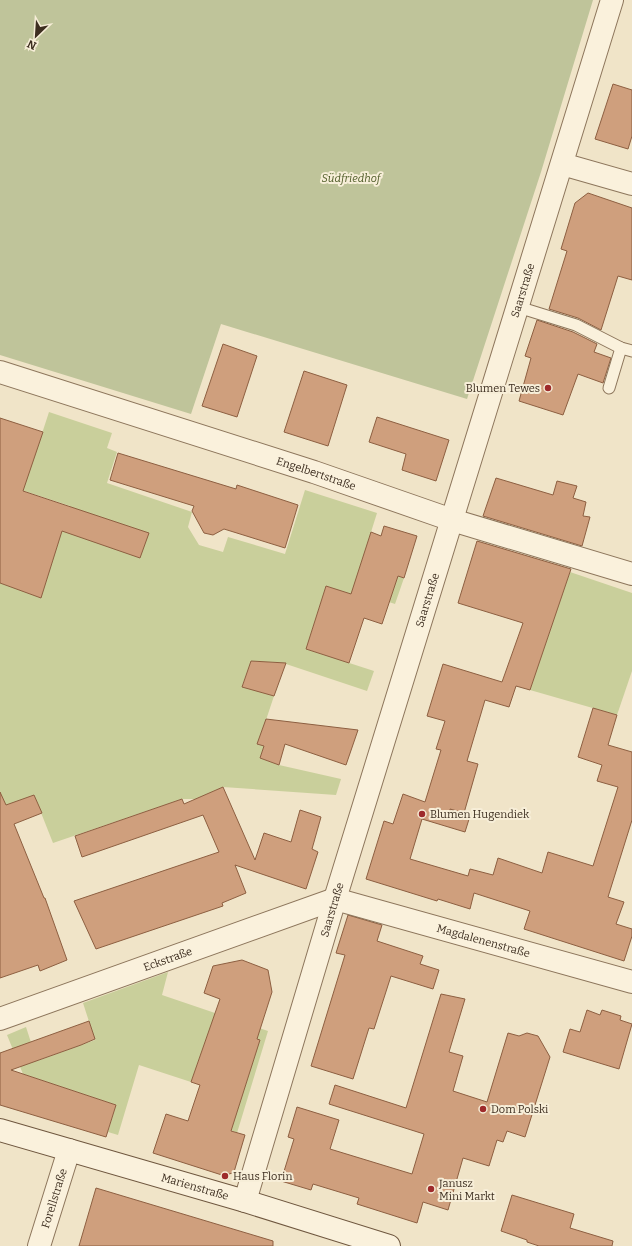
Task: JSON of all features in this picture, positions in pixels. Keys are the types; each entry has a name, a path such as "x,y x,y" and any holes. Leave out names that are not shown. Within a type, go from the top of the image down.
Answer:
{"street":[{"name":"Saarstraße","path":"245,1201 335,899 612,0"},
{"path":"562,164 632,184"},
{"name":"Engelbertstraße","path":"0,372 314,472 452,520 632,574"},
{"name":"Magdalenenstraße","path":"335,899 632,982"},
{"name":"Eckstraße","path":"0,1019 335,899"},
{"name":"Marienstraße","path":"0,1130 245,1201 389,1246"},
{"name":"Forellstraße","path":"38,1246 69,1150"}],"lane":[{"path":"518,307 576,325 627,350 609,388"}],"green space":[{"name":"Südfriedhof","path":"0,0 593,0 541,172 467,399 221,324 191,414 0,355"},
{"path":"49,412 112,433 107,448 117,452 107,483 192,512 188,527 199,545 223,552 228,537 285,554 305,490 377,513 361,564 404,578 395,604 362,593 361,598 326,586 306,649 374,671 367,691 283,663 251,661 242,686 274,696 258,744 264,746 260,758 279,765 341,779 336,795 223,787 196,799 182,799 53,843 34,795 0,808 0,583 41,597 70,506 0,483 19,460 32,464"},
{"path":"570,572 632,593 632,671 617,715 530,690"},
{"path":"168,972 162,995 268,1031 237,1133 231,1130 260,1040 249,1036 247,1045 209,1031 191,1082 139,1065 118,1135 108,1132 116,1105 23,1074 7,1035 26,1027 37,1061 95,1040 83,1003"}],"building":[{"path":"613,84 632,90 632,136 628,149 595,139"},
{"path":"588,193 632,208 632,280 618,276 601,330 578,318 549,309 567,251 561,249 575,203"},
{"path":"537,320 573,332 597,344 594,352 611,358 603,383 578,374 563,415 519,401 531,358 525,356"},
{"path":"223,344 257,356 237,417 202,406"},
{"path":"304,371 347,385 328,446 284,432"},
{"path":"377,417 449,440 436,481 402,470 406,454 369,442"},
{"path":"0,418 43,432 23,491 149,533 140,558 62,531 41,598 0,583"},
{"path":"118,453 236,489 237,485 298,505 285,548 224,529 213,535 204,533 192,511 194,506 110,480"},
{"path":"496,478 553,495 557,481 577,486 573,498 586,502 583,516 590,517 582,546 483,516"},
{"path":"384,526 417,536 404,578 398,576 382,624 364,618 349,663 306,649 326,586 351,594 371,532 381,536"},
{"path":"477,541 571,569 530,690 516,686 509,707 485,700 467,761 478,764 464,813 450,809 470,816 465,832 422,819 410,859 468,876 470,869 493,875 498,858 542,873 548,852 593,866 618,787 597,781 602,765 578,757 593,708 617,715 608,745 632,752 632,820 608,897 624,902 616,924 632,929 632,936 624,961 524,929 530,911 474,893 470,909 438,899 437,901 366,879 384,821 393,824 403,794 425,802 441,750 436,749 445,721 427,716 443,664 502,682 523,623 458,603"},
{"path":"251,661 286,663 274,696 242,687"},
{"path":"266,719 358,730 346,765 285,744 279,765 260,758 264,746 257,744"},
{"path":"223,787 255,860 264,833 291,842 300,810 321,817 312,849 318,852 306,889 235,865 246,893 222,903 223,906 96,949 74,901 219,852 203,815 82,857 75,836 182,799 184,804"},
{"path":"0,792 6,805 34,795 42,813 14,824 45,898 67,960 40,971 38,965 0,978"},
{"path":"348,915 382,925 377,941 423,956 420,964 439,970 433,989 391,976 374,1029 369,1028 353,1079 311,1066 345,955 336,953"},
{"path":"242,960 268,970 272,992 257,1039 260,1040 231,1131 245,1135 234,1172 225,1176 153,1153 166,1114 188,1121 200,1085 191,1082 220,999 204,993 213,966"},
{"path":"441,994 465,999 449,1052 463,1056 453,1091 487,1102 508,1033 519,1036 527,1033 538,1036 550,1057 525,1137 507,1131 503,1142 497,1140 489,1166 463,1158 448,1210 423,1202 417,1223 357,1204 359,1198 313,1184 311,1190 281,1181 294,1139 288,1137 297,1107 339,1120 330,1149 412,1174 424,1134 329,1104 335,1085 406,1108"},
{"path":"587,1010 600,1015 602,1010 621,1016 620,1020 632,1024 619,1069 563,1052 570,1029 580,1032"},
{"path":"89,1021 95,1039 11,1070 116,1105 106,1137 0,1105 0,1053"},
{"path":"96,1188 273,1241 273,1246 79,1246"},
{"path":"512,1195 574,1214 570,1228 613,1241 612,1246 539,1246 501,1231"}],"place":[{"name":"Blumen Tewes","path":"548,388"},
{"name":"Blumen Hugendiek","path":"422,814"},
{"name":"Dom Polski","path":"483,1109"},
{"name":"Haus Florin","path":"225,1176"},
{"name":"Janusz Mini Markt","path":"431,1189"}]}
